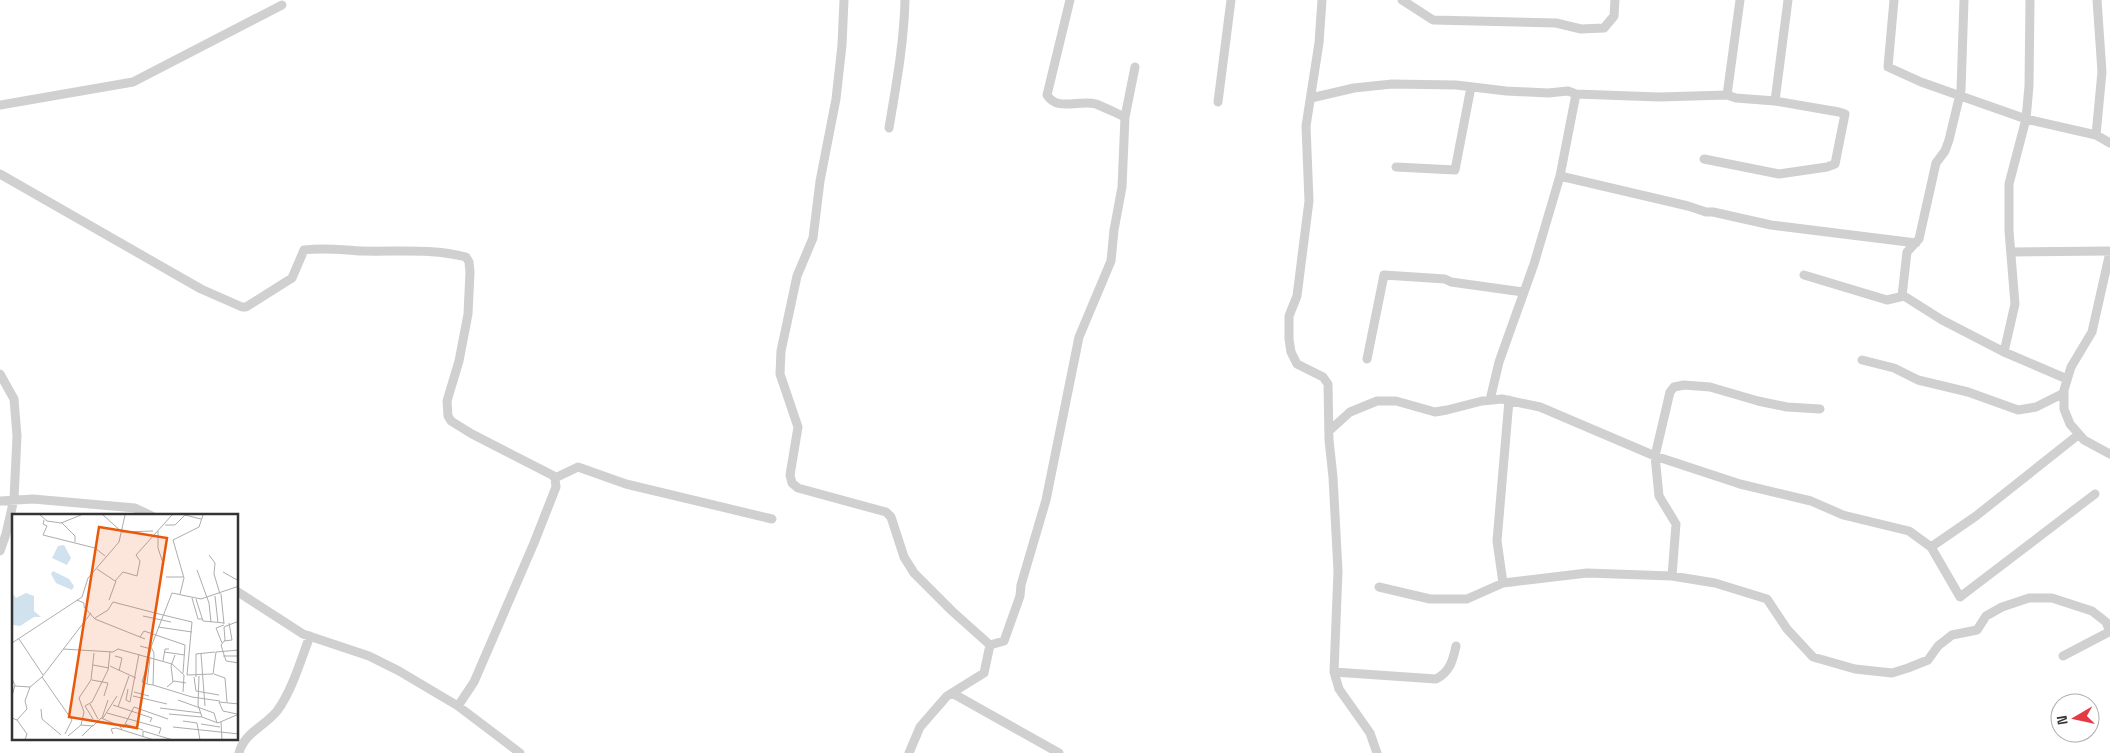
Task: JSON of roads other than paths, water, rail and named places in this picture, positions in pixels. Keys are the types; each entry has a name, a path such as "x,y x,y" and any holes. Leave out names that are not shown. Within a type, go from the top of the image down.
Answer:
{"street":[{"path":"844,0 838,81 820,181 813,238 797,276 781,351 780,374 798,427 790,476 792,483 798,488 886,512 891,517 904,557 914,573 990,646"},
{"path":"889,128 898,80 905,0"},
{"path":"1070,0 1047,95 1050,100 1061,104 1094,103 1125,117"},
{"path":"1218,102 1231,0"},
{"path":"1322,0 1319,43 1306,126 1309,201 1297,296 1289,316 1289,339 1291,352 1297,364 1323,377 1327,381 1338,570 1334,672 1339,690 1370,732 1377,753"},
{"path":"1402,0 1434,20 1556,23 1581,29 1604,28 1614,16 1615,0"},
{"path":"1727,96 1740,0"},
{"path":"1775,101 1788,0"},
{"path":"1894,0 1888,67 1922,82 2026,120 2096,135 2110,143"},
{"path":"1902,296 1907,252 1919,239 1936,163 1949,140 1960,95 1964,0"},
{"path":"2004,352 2016,304 2011,252 2009,184 2026,120 2029,86 2030,0"},
{"path":"2096,135 2102,72 2097,0"},
{"path":"0,105 132,82 282,5"},
{"path":"990,646 1004,641 1020,596 1021,584 1046,500 1079,337 1111,261 1114,230 1122,187 1125,117 1134,67"},
{"path":"1311,98 1354,88 1392,84 1471,87 1548,93 1568,91 1576,94 1660,97 1727,96 1775,101 1845,114 1835,164 1827,167 1779,174 1704,159"},
{"path":"1396,167 1455,170 1471,87"},
{"path":"1490,400 1499,362 1524,292 1560,176 1576,94"},
{"path":"0,174 200,289 242,307 246,307 289,281 304,250 329,247 359,251 427,252 466,257 469,262 470,272 466,330 447,401 448,416 451,421 472,434 555,478"},
{"path":"1560,176 1688,206 1706,212 1771,225 1916,243"},
{"path":"2011,252 2110,252 2092,332 2071,367 2064,393 2064,409 2070,424 2078,435 2091,445 2110,454"},
{"path":"1804,274 1888,300 1902,296 1942,320 2004,352 2067,379"},
{"path":"1367,359 1384,276 1445,279 1451,282 1524,292"},
{"path":"1862,360 1894,368 1918,380 1968,392 2018,410 2036,407 2064,393"},
{"path":"0,374 10,390 16,410 17,436 14,500 0,551"},
{"path":"1672,576 1676,524 1659,496 1655,456 1670,392 1677,385 1710,387 1786,407 1820,409"},
{"path":"1329,431 1350,412 1377,401 1388,400 1441,412 1490,400 1509,400 1540,406 1655,456 1740,484 1811,501 1843,515 1909,531 1931,547 1960,597 2095,494"},
{"path":"1504,584 1496,541 1509,400"},
{"path":"1931,547 1976,516 2078,435"},
{"path":"555,478 578,466 626,484 772,519"},
{"path":"458,706 474,682 534,543 556,487 555,478"},
{"path":"0,501 33,499 135,508 148,514"},
{"path":"1380,587 1430,599 1467,599 1504,584 1587,573 1672,576 1715,583 1768,599 1787,629 1813,657 1864,670 1892,673 1924,662 1947,638 1952,635 1978,630 1986,616 2012,603 2030,598 2052,598 2088,609 2106,622 2110,632 2063,656"},
{"path":"239,593 310,636 368,656 458,706 520,753"},
{"path":"239,753 240,746 248,736 276,712 284,699 310,636"},
{"path":"909,753 920,727 947,696 984,673 990,646"},
{"path":"1334,672 1436,679 1442,676 1453,662 1456,646"},
{"path":"952,693 1059,753"}]}
